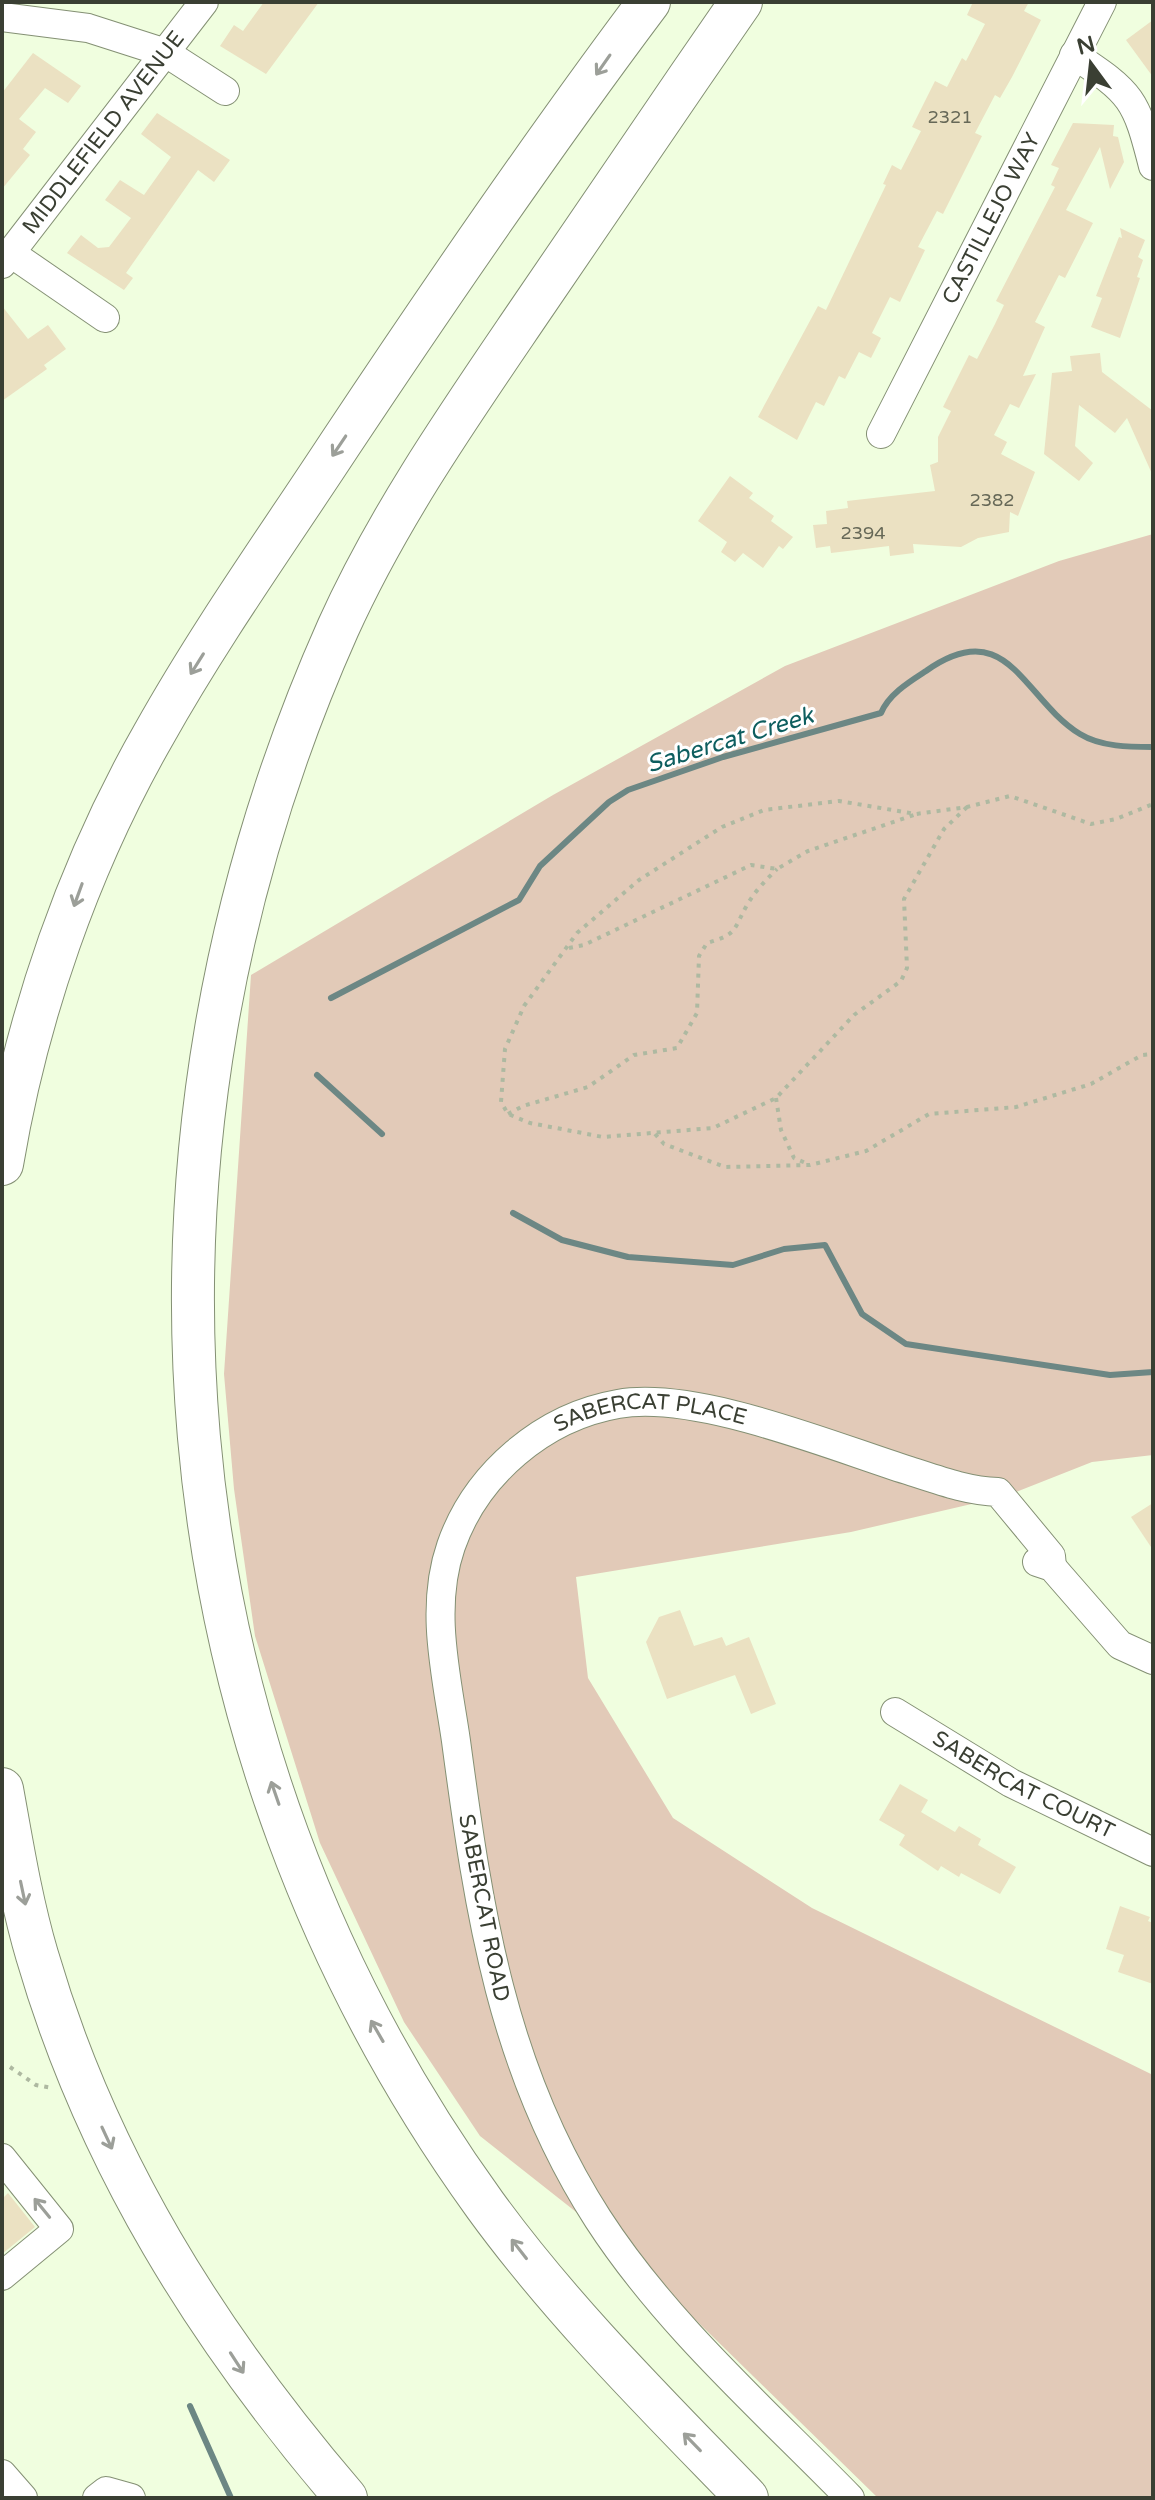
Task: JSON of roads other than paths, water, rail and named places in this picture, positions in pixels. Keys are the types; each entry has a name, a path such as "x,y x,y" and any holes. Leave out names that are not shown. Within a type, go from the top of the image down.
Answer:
{"highway":[{"path":"382,381 540,107 612,2"},
{"path":"2,1164 33,1024 81,885 146,749 234,603 382,381 649,2"},
{"path":"741,2 464,407 400,510 340,622 299,722 252,857 220,999 202,1109 192,1229 192,1343 198,1441 210,1539 255,1734 324,1923 369,2017 425,2115 483,2203 552,2292 747,2498"},
{"path":"2,1789 36,1953 86,2094 123,2173 183,2280 245,2375 346,2498"}],"street":[{"name":"MIDDLEFIELD AVENUE","path":"7,259 204,2"},
{"name":"CASTILLEJO WAY","path":"881,434 1102,2"},
{"path":"2,17 88,28 166,53 225,91"},
{"path":"1074,55 1113,81 1137,108 1153,166"},
{"path":"7,259 105,318"},
{"name":"SABERCAT PLACE","path":"441,1633 441,1590 450,1548 467,1509 496,1470 532,1440 575,1416 620,1403 672,1402 725,1413 992,1492 1039,1565 1052,1567 1120,1645 1153,1660"},
{"name":"SABERCAT ROAD","path":"441,1633 487,1945 506,2019 539,2108 592,2208 642,2279 850,2498"},
{"name":"SABERCAT COURT","path":"895,1712 1011,1783 1153,1852"},
{"path":"2,2276 59,2229 6,2172"},
{"path":"2,2474 23,2498"},
{"path":"97,2498 106,2491 131,2498"}],"waterway":[{"name":"Sabercat Creek","path":"331,998 519,900 540,866 609,802 628,790 723,757 881,713 900,689 954,656 977,651 996,656 1012,668 1060,719 1088,738 1116,745 1153,747"},
{"path":"317,1075 382,1134"},
{"path":"513,1213 562,1240 628,1257 733,1265 784,1249 825,1245 862,1314 906,1344 1110,1375 1153,1372"},
{"path":"190,2406 231,2498"}]}
